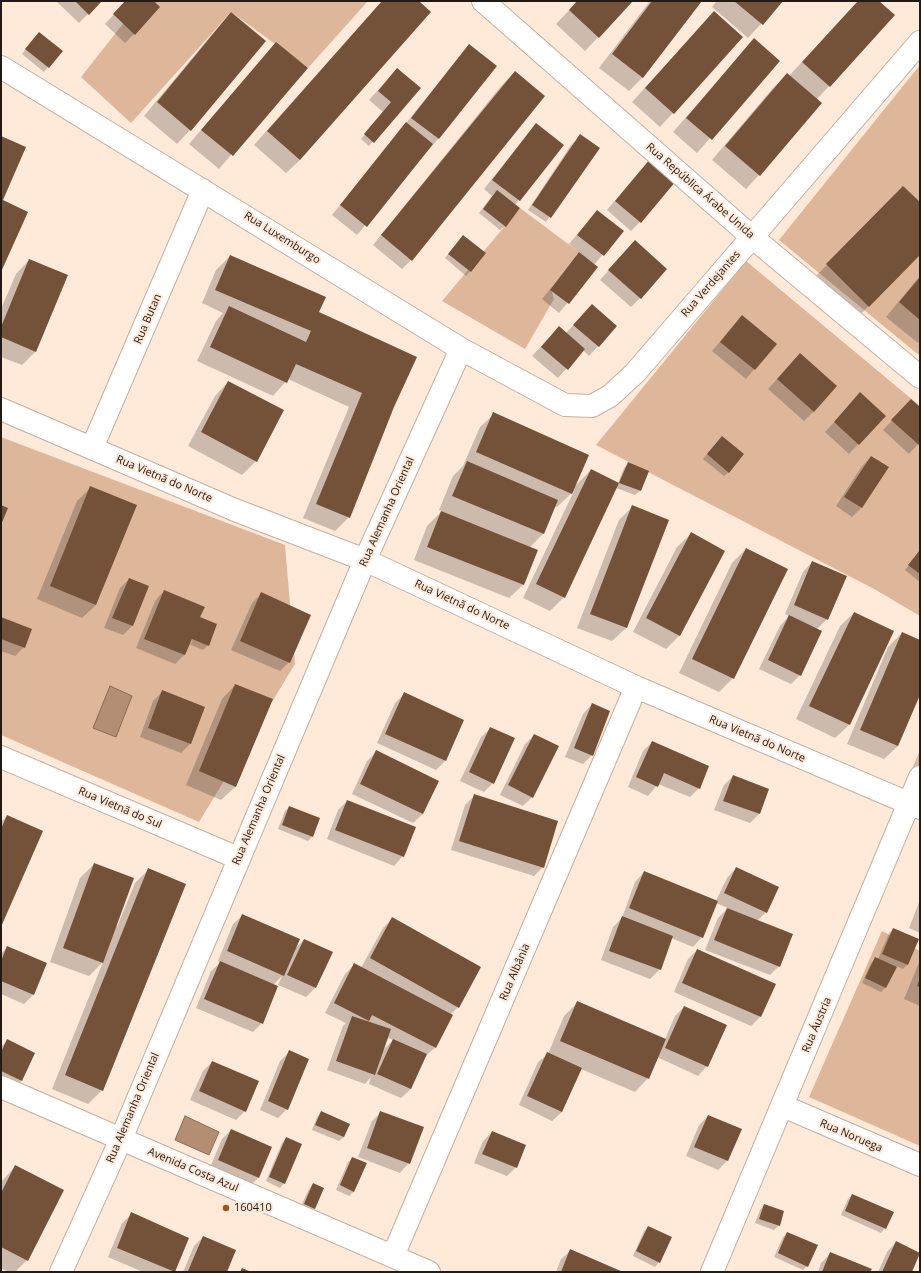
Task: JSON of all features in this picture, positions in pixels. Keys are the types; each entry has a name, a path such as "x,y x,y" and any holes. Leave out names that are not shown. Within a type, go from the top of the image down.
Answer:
{"street":[{"name":"Rua República Árabe Unida","path":"483,1 752,237 920,377"},
{"name":"Rua Verdejantes","path":"565,405 592,406 610,396 635,373 920,42"},
{"name":"Rua Luxemburgo","path":"1,67 204,190 461,349 565,405"},
{"name":"Rua Butan","path":"92,448 204,190"},
{"name":"Rua Alemanha Oriental","path":"61,1272 121,1139 238,858 366,560 461,349"},
{"name":"Rua Vietnã do Norte","path":"1,409 235,510 366,560 636,687 914,806"},
{"name":"Rua Albânia","path":"393,1256 636,687"},
{"name":"Rua Vietnã do Sul","path":"1,757 238,858"},
{"name":"Rua Áustria","path":"712,1272 914,806 920,777"},
{"name":"Avenida Costa Azul","path":"1,1087 429,1272"},
{"name":"Rua Noruega","path":"783,1106 920,1165"}],"shaded area":[{"path":"141,1 368,1 308,68 231,12 131,123 81,77"},
{"path":"920,65 920,356 779,240"},
{"path":"520,208 579,252 551,289 554,299 525,349 442,301"},
{"path":"746,261 920,406 920,616 876,590 596,445"},
{"path":"1,437 285,545 295,664 199,822 1,735"},
{"path":"110,686 132,696 116,737 93,728"},
{"path":"920,750 920,790 906,784"},
{"path":"882,931 920,951 920,1146 809,1097"},
{"path":"185,1116 219,1132 209,1155 175,1140"}],"building":[{"path":"75,1 102,1 89,15"},
{"path":"125,1 154,1 160,7 135,35 113,14"},
{"path":"382,1 419,1 431,12 300,160 267,131"},
{"path":"577,1 633,1 599,38 569,10"},
{"path":"652,1 702,1 643,78 612,54"},
{"path":"734,1 783,1 763,25"},
{"path":"858,1 879,1 895,15 830,87 802,62"},
{"path":"714,11 743,37 674,114 645,88"},
{"path":"231,12 266,41 191,131 157,102"},
{"path":"39,32 63,51 49,68 25,49"},
{"path":"754,38 780,61 712,140 686,118"},
{"path":"276,42 308,68 233,156 201,130"},
{"path":"469,44 497,66 439,139 411,118"},
{"path":"397,68 421,88 374,143 364,134 391,102 378,91"},
{"path":"515,71 545,96 412,261 381,235"},
{"path":"787,73 822,103 760,176 725,146"},
{"path":"406,122 433,144 367,227 340,205"},
{"path":"536,123 564,145 520,201 492,180"},
{"path":"580,134 600,148 551,218 532,205"},
{"path":"1,136 26,147 3,200 28,212 1,272"},
{"path":"650,159 676,181 641,223 615,201"},
{"path":"903,186 920,202 920,255 869,307 826,264"},
{"path":"497,190 520,208 506,227 483,209"},
{"path":"597,210 624,231 604,256 577,235"},
{"path":"463,235 486,253 471,272 448,254"},
{"path":"635,240 667,269 641,299 608,270"},
{"path":"579,252 598,267 569,304 550,290"},
{"path":"230,255 326,297 319,312 417,357 394,407 350,518 316,504 362,393 296,364 287,383 210,347 229,306 306,342 311,331 215,290"},
{"path":"29,259 68,275 36,352 1,337 1,327"},
{"path":"920,277 920,320 899,302"},
{"path":"592,304 617,326 599,347 573,325"},
{"path":"742,315 777,344 755,370 720,342"},
{"path":"559,326 585,349 568,370 541,347"},
{"path":"800,353 837,386 814,412 777,379"},
{"path":"228,381 284,410 257,462 201,432"},
{"path":"860,392 886,416 859,445 834,422"},
{"path":"911,399 920,407 919,445 891,420"},
{"path":"493,412 589,455 572,494 476,452"},
{"path":"722,436 744,454 729,473 707,454"},
{"path":"871,456 889,467 862,508 844,497"},
{"path":"467,461 558,500 544,534 452,496"},
{"path":"628,462 649,471 641,491 619,483"},
{"path":"591,469 619,483 565,598 536,584"},
{"path":"90,486 137,505 96,605 50,586"},
{"path":"1,505 8,508 1,525"},
{"path":"632,505 669,520 627,628 590,614"},
{"path":"441,511 538,550 524,585 427,547"},
{"path":"691,532 725,551 680,636 646,618"},
{"path":"746,548 788,569 734,679 692,659"},
{"path":"920,550 920,574 908,565"},
{"path":"812,561 847,576 828,620 794,605"},
{"path":"129,578 149,586 133,626 112,618"},
{"path":"164,590 205,607 200,617 217,624 209,646 192,639 185,655 144,639"},
{"path":"261,592 311,615 290,663 240,641"},
{"path":"854,612 894,631 850,725 809,706"},
{"path":"789,615 822,631 801,676 768,660"},
{"path":"1,617 32,629 25,648 1,639"},
{"path":"902,632 920,640 920,695 898,746 860,730"},
{"path":"235,684 273,699 236,787 199,771"},
{"path":"162,690 205,707 191,744 148,728"},
{"path":"404,692 464,720 446,761 385,734"},
{"path":"592,703 610,711 593,756 574,748"},
{"path":"490,727 515,738 494,784 469,772"},
{"path":"534,734 559,746 533,798 508,785"},
{"path":"652,741 709,766 700,789 664,773 658,787 636,777"},
{"path":"376,750 439,781 423,814 360,784"},
{"path":"733,775 769,789 760,814 723,801"},
{"path":"474,794 558,821 544,868 459,841"},
{"path":"347,800 416,827 404,857 335,830"},
{"path":"289,806 320,818 313,837 282,825"},
{"path":"7,815 43,831 1,927 1,829"},
{"path":"94,863 134,878 103,963 63,948"},
{"path":"736,867 779,887 767,913 724,893"},
{"path":"148,868 186,884 103,1091 65,1075"},
{"path":"644,871 718,901 703,938 629,908"},
{"path":"727,908 793,934 780,967 714,940"},
{"path":"242,914 300,939 284,976 227,951"},
{"path":"622,916 673,936 661,970 609,951"},
{"path":"392,917 481,967 459,1008 370,958"},
{"path":"893,928 919,939 908,965 882,954"},
{"path":"304,939 333,952 316,988 287,975"},
{"path":"7,946 47,963 34,995 1,981 1,961"},
{"path":"697,949 776,984 761,1017 682,983"},
{"path":"875,957 897,967 886,988 865,978"},
{"path":"220,961 278,986 263,1024 204,999"},
{"path":"354,963 453,1015 436,1048 372,1015 369,1021 334,1003"},
{"path":"920,978 920,987 917,986"},
{"path":"577,1001 666,1039 649,1079 560,1041"},
{"path":"684,1006 727,1025 708,1067 665,1048"},
{"path":"352,1016 391,1029 375,1075 336,1061"},
{"path":"7,1039 35,1053 22,1081 1,1071 1,1052"},
{"path":"393,1039 427,1054 411,1089 377,1074"},
{"path":"289,1050 309,1059 288,1110 268,1101"},
{"path":"547,1052 582,1068 562,1112 527,1096"},
{"path":"212,1061 259,1081 246,1112 199,1091"},
{"path":"321,1111 350,1124 344,1137 315,1125"},
{"path":"380,1111 424,1127 410,1164 367,1148"},
{"path":"708,1115 742,1129 728,1161 694,1147"},
{"path":"231,1129 272,1147 259,1178 218,1160"},
{"path":"492,1131 526,1145 517,1168 482,1154"},
{"path":"286,1137 302,1144 285,1184 269,1177"},
{"path":"352,1157 367,1163 354,1192 340,1185"},
{"path":"15,1165 64,1190 28,1261 1,1247 1,1193"},
{"path":"313,1183 324,1188 315,1209 304,1204"},
{"path":"852,1194 894,1212 886,1229 845,1211"},
{"path":"764,1204 784,1211 780,1226 759,1219"},
{"path":"131,1212 189,1238 175,1272 117,1248"},
{"path":"648,1226 672,1237 660,1263 636,1251"},
{"path":"787,1232 818,1245 808,1267 778,1253"},
{"path":"203,1236 236,1250 227,1272 188,1271"},
{"path":"896,1241 920,1253 912,1272 882,1272"},
{"path":"570,1249 623,1272 561,1272"},
{"path":"830,1252 872,1269 870,1272 822,1272"},
{"path":"242,1268 251,1272 240,1272"}],"place":[{"name":"160410","path":"226,1208"}]}
